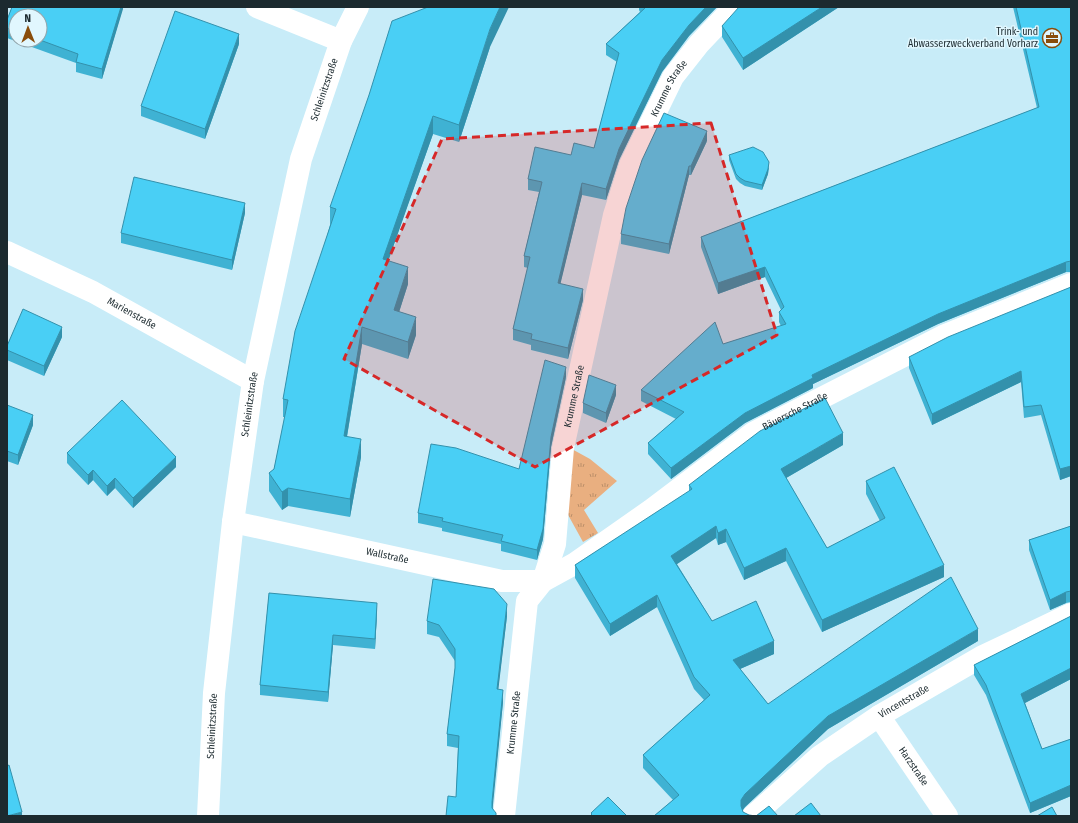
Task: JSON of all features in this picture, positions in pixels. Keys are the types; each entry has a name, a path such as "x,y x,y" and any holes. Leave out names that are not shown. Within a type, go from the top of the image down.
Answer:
{"street":[{"path":"257,7 341,41"},
{"name":"Schleinitzstraße","path":"208,816 214,693 233,522 253,382 300,159 341,41 358,7"},
{"name":"Krumme Straße","path":"504,816 527,601 543,581 555,544 563,448 614,215 630,165 673,77 698,44 734,7"},
{"name":"Marienstraße","path":"7,252 93,292 253,382"},
{"name":"Bäuersche Straße","path":"543,581 581,560 651,510 753,433 943,336 1071,284"},
{"name":"Wallstraße","path":"233,522 502,581 543,581"},
{"name":"Vincentstraße","path":"753,816 820,756 879,716 981,657 1071,614"},
{"name":"Harzstraße","path":"879,716 947,816"}],"highlighted area":[{"path":"711,123 777,335 535,467 344,359 442,139"}],"green space":[{"path":"570,448 590,459 617,481 584,510 598,533 583,542 567,513"}],"building":[{"path":"121,7 102,69 76,62 78,54 48,43 48,8 12,8"},
{"path":"428,7 500,7 490,29 459,125 433,116 383,259 408,267 394,310 416,317 408,342 362,327 344,436 361,439 350,499 288,488 282,492 269,473 274,469 288,400 283,399 295,331 336,209 330,207 369,95 392,21"},
{"path":"644,7 706,7 689,25 662,60 619,149 606,189 582,183 558,283 583,289 568,348 531,339 532,334 513,329 530,257 524,256 542,182 528,179 535,147 571,155 574,143 594,148 619,53 606,44 645,8"},
{"path":"739,7 822,7 743,58 722,26"},
{"path":"1016,7 1071,7 1071,261 938,314 812,375 813,378 745,413 671,468 648,443 684,412 641,390 715,322 723,344 786,324 779,312 784,307 765,267 718,283 701,237 1039,107"},
{"path":"175,11 239,34 205,129 141,106"},
{"path":"664,113 707,131 691,166 689,166 669,244 621,234 626,208 642,160"},
{"path":"753,147 763,152 769,162 762,185 745,181 740,178 736,174 729,155"},
{"path":"134,177 245,203 232,260 121,233"},
{"path":"1071,287 1071,466 1060,469 1041,405 1024,407 1021,371 932,414 909,357 948,337"},
{"path":"23,309 62,327 44,366 7,350 7,346"},
{"path":"545,360 566,367 551,437 543,529 537,550 501,541 503,535 442,521 443,518 418,513 431,444 456,448 519,469"},
{"path":"589,375 616,385 606,413 583,403"},
{"path":"825,398 843,433 781,469 827,548 885,518 866,481 894,467 944,565 822,620 786,548 744,568 726,529 718,533 716,526 671,556 712,621 756,601 774,641 733,660 768,704 951,577 978,629 828,716 745,794 741,800 743,812 756,816 654,816 679,795 643,755 710,695 694,677 657,595 610,624 575,565 692,489 689,485 760,431"},
{"path":"122,400 176,457 133,498 115,478 107,486 93,470 88,475 67,453"},
{"path":"7,405 33,415 18,455 7,451"},
{"path":"1071,526 1071,591 1050,600 1029,540"},
{"path":"433,579 494,589 507,604 497,689 503,690 492,802 492,808 496,813 496,816 446,816 448,796 456,797 459,736 447,734 455,668 455,649 439,625 427,621"},
{"path":"269,593 377,603 375,639 333,635 328,692 260,685"},
{"path":"1071,616 1071,668 1021,694 1042,749 1071,739 1071,785 1030,803 986,685 974,665"},
{"path":"9,765 22,812 7,816 7,766"},
{"path":"608,797 627,816 590,816 592,814 591,813"},
{"path":"811,803 821,816 794,816"},
{"path":"769,806 778,816 756,816"},
{"path":"1052,807 1057,816 1037,816"}],"place":[{"name":"Trink- und Abwasserzweckverband Vorharz","path":"1052,38"}]}
